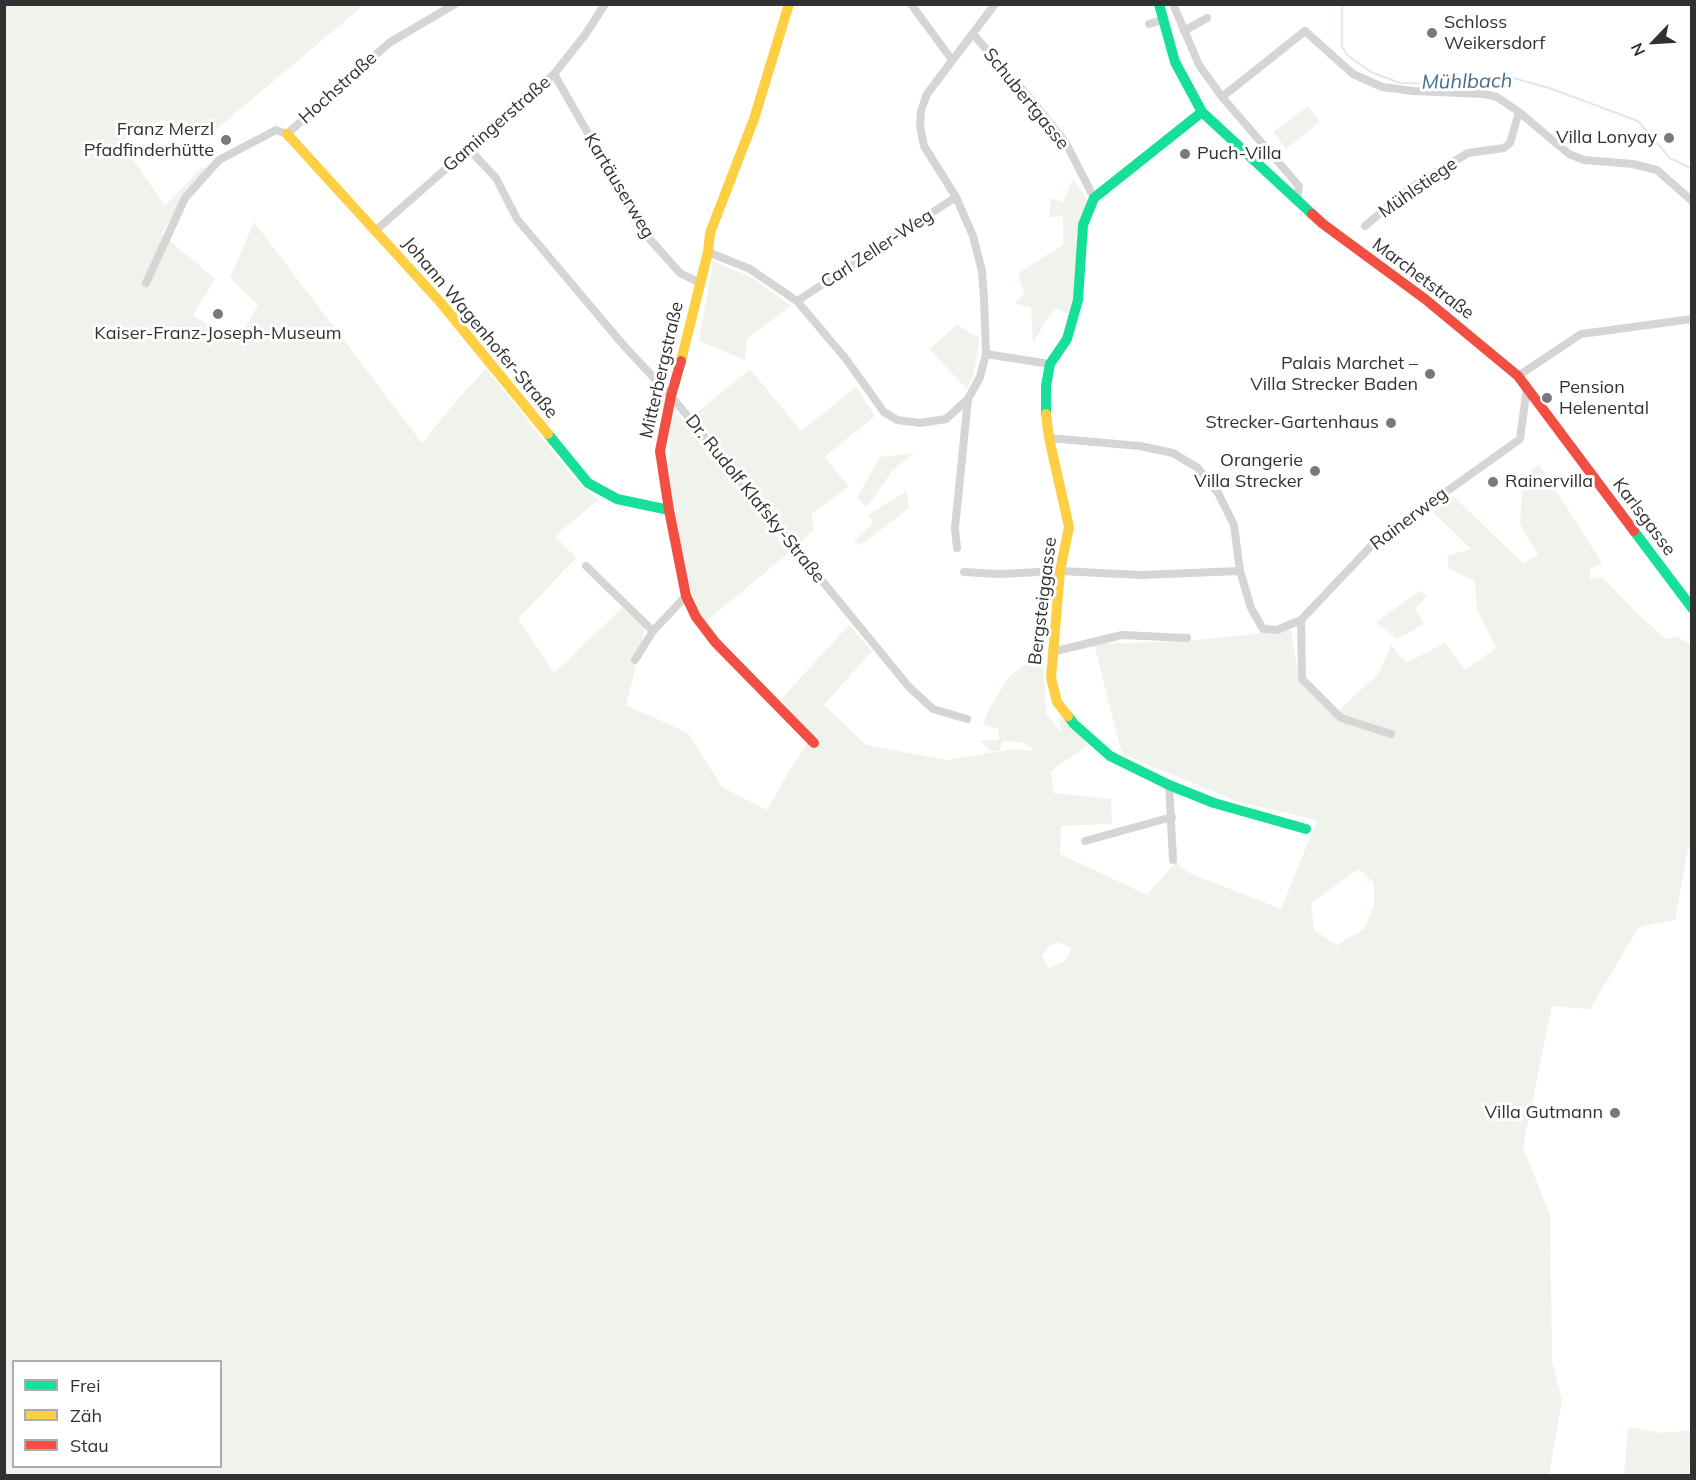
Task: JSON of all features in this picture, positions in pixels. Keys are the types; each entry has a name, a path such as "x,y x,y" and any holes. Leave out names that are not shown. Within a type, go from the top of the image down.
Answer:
{"street":[{"name":"Hochstraße","path":"146,283 185,198 219,160 276,130 287,134 389,43 455,4"},
{"name":"Gamingerstraße","path":"375,231 554,74 585,35 605,4"},
{"name":"Mitterbergstraße","path":"789,4 754,119 710,233 708,252 690,330 671,396 660,451 686,596 696,617 715,642 814,743"},
{"name":"Schubertgasse","path":"910,4 952,60"},
{"path":"708,252 750,270 797,301 846,359 884,412 897,420 920,423 946,419 968,399 980,377 986,354 982,271 972,236 956,197 924,147 920,126 921,111 927,94 995,4"},
{"name":"Marchetstraße","path":"1159,4 1175,62 1202,112 1346,242 1425,299 1518,376 1527,387"},
{"path":"1173,4 1198,65 1222,97 1299,186 1297,200"},
{"path":"1184,31 1208,18"},
{"path":"1149,24 1162,20"},
{"path":"1222,97 1305,31 1353,74 1382,87 1414,92 1484,94 1497,97 1519,112 1569,154 1584,160 1633,164 1657,170 1692,201"},
{"name":"Schubertgasse","path":"973,34 1066,143 1094,198"},
{"name":"Kartäuserweg","path":"554,74 648,237 680,273 700,283"},
{"name":"Bergsteiggasse","path":"1202,112 1094,198 1083,225 1078,300 1067,339 1050,364 1046,386 1049,438 1069,527 1060,571 1051,678 1057,702 1074,724 1110,756 1169,785 1214,803 1305,829"},
{"name":"Mühlstiege","path":"1365,226 1410,188 1468,153 1504,148 1510,143 1519,112"},
{"name":"Johann Wagenhofer-Straße","path":"287,134 441,303 588,483 617,499 669,510"},
{"name":"Dr. Rudolf Klafsky-Straße","path":"468,148 496,178 517,219 625,347 671,396 909,687 933,709 967,719"},
{"name":"Carl Zeller-Weg","path":"797,301 956,197"},
{"path":"1518,376 1581,334 1692,319"},
{"path":"986,354 1050,364"},
{"name":"Karlsgasse","path":"1527,387 1692,608"},
{"name":"Rainerweg","path":"1240,571 1251,608 1263,629 1277,630 1301,620 1373,544 1520,439 1527,387"},
{"path":"957,548 955,528 968,399"},
{"path":"964,572 999,574 1060,571 1141,575 1240,571 1234,525 1218,493 1198,468 1173,453 1140,447 1049,438"},
{"path":"586,566 653,631"},
{"path":"635,660 653,631 686,596"},
{"path":"1301,620 1302,679 1341,718 1390,734"},
{"path":"1052,652 1122,635 1187,638"},
{"path":"1169,785 1173,860"},
{"path":"1085,841 1172,817"}],"shaded area":[{"path":"5,5 364,5 207,137 199,128 183,139 164,119 120,141 165,206 202,167 206,169 182,198 162,234 215,279 193,315 235,344 258,305 230,278 254,222 422,443 486,368 572,476 598,500 555,536 576,558 518,619 554,673 622,608 645,628 626,705 688,733 722,787 767,810 812,737 781,699 849,625 872,651 824,705 866,745 946,760 1015,749 1036,751 1022,742 1002,741 1000,751 989,750 980,740 999,740 999,729 983,725 989,709 1009,677 1026,663 1043,657 1046,713 1061,732 1059,714 1088,745 1051,771 1053,793 1111,799 1112,824 1061,826 1060,854 1147,895 1176,862 1187,872 1281,909 1317,820 1236,801 1122,754 1094,644 1186,641 1291,630 1299,681 1334,715 1379,673 1391,645 1406,663 1445,643 1465,670 1496,648 1477,609 1475,581 1449,569 1447,556 1471,549 1433,512 1453,496 1524,564 1538,555 1520,524 1523,478 1539,464 1602,563 1590,569 1590,579 1602,577 1665,638 1678,637 1691,645 1691,847 1688,849 1675,920 1639,927 1590,1009 1552,1006 1523,1147 1550,1215 1552,1360 1562,1400 1549,1475 5,1476","holes":["1359,869 1374,883 1374,906 1364,929 1337,945 1314,930 1311,903","1059,942 1071,949 1065,961 1049,968 1042,956 1048,947"]},
{"path":"1308,106 1320,122 1286,149 1273,132"},
{"path":"1073,179 1088,201 1076,236 1076,296 1070,314 1056,309 1049,316 1033,343 1031,308 1015,303 1024,294 1018,273 1063,245 1063,216 1049,217 1051,198 1063,202"},
{"path":"713,261 751,277 791,306 747,339 745,360 699,341"},
{"path":"957,325 980,338 973,376 967,389 929,349"},
{"path":"750,369 801,431 856,387 875,416 824,457 849,486 812,514 813,530 799,544 694,415"},
{"path":"677,414 789,553 705,622 697,607 685,570 670,479 670,415"},
{"path":"914,453 892,471 867,507 857,498 880,457"},
{"path":"907,491 909,508 861,545 853,542 873,523 868,515"},
{"path":"1419,591 1427,596 1415,609 1424,624 1397,639 1376,622"},
{"path":"1628,1427 1662,1433 1691,1430 1689,1475 1624,1475"}],"waterway":[{"name":"Mühlbach","path":"1342,4 1342,47 1348,56 1371,72 1400,83 1464,84 1490,78 1513,78 1549,88 1638,121 1670,158 1692,169"}],"traffic: fast":[{"path":"1159,4 1175,62 1202,112 1312,214"},
{"path":"1046,414 1046,386 1050,364 1067,339 1078,300 1083,225 1094,198 1202,112"},
{"path":"548,434 588,483 617,499 669,510"},
{"path":"1634,531 1692,608"},
{"path":"1068,716 1110,756 1169,785 1214,803 1306,829"}],"traffic: slow":[{"path":"681,361 708,252 710,233 754,119 789,4"},
{"path":"287,134 441,303 548,434"},
{"path":"1046,414 1049,438 1069,527 1060,571 1051,678 1057,702 1068,716"}],"traffic: jam":[{"path":"1312,214 1425,299 1518,376 1634,531"},
{"path":"681,361 660,451 686,596 696,617 715,642 814,743"}],"place":[{"name":"Schloss Weikersdorf","path":"1432,33"},
{"name":"Villa Lonyay","path":"1669,138"},
{"name":"Franz Merzl Pfadfinderhütte","path":"226,140"},
{"name":"Puch-Villa","path":"1185,154"},
{"name":"Kaiser-Franz-Joseph-Museum","path":"218,314"},
{"name":"Palais Marchet – Villa Strecker Baden","path":"1430,374"},
{"name":"Pension Helenental","path":"1547,398"},
{"name":"Strecker-Gartenhaus","path":"1391,423"},
{"name":"Orangerie Villa Strecker","path":"1315,471"},
{"name":"Rainervilla","path":"1493,482"},
{"name":"Villa Gutmann","path":"1615,1113"}]}
